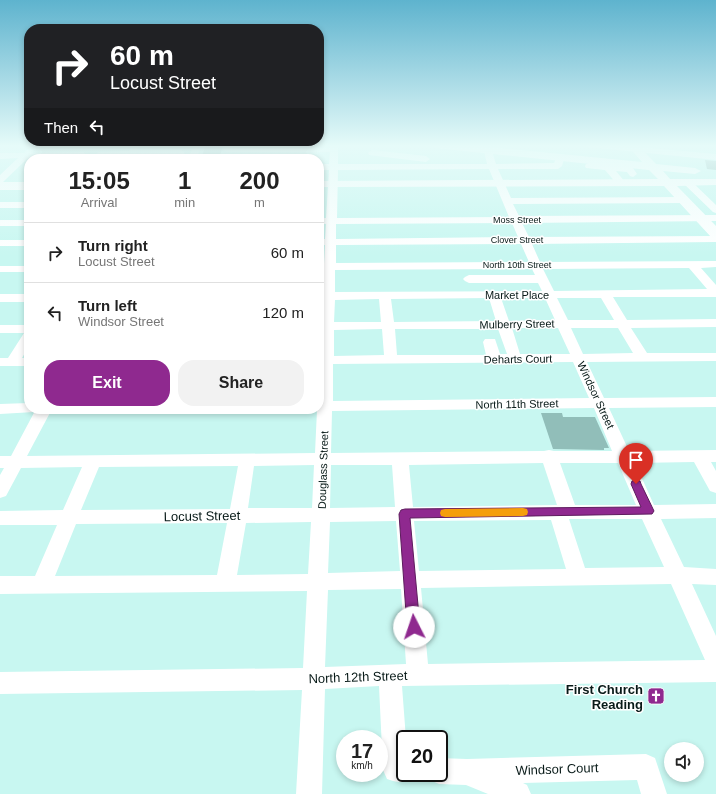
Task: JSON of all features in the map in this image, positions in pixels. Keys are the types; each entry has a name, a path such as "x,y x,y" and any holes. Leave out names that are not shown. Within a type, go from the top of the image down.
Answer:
{"main road":[{"path":"326,184 619,182"},
{"path":"666,182 716,234"},
{"path":"0,186 24,186"}],"street":[{"path":"687,182 716,212"},
{"name":"Windsor Street","path":"499,183 716,660"},
{"name":"Douglass Street","path":"324,296 326,184"},
{"path":"551,200 574,240"},
{"path":"639,200 672,239"},
{"path":"507,201 683,200"},
{"path":"0,205 24,205"},
{"path":"1,224 24,205"},
{"name":"Moss Street","path":"325,221 701,218 716,212"},
{"path":"470,220 476,241"},
{"path":"1,224 24,223"},
{"name":"Clover Street","path":"325,242 716,239"},
{"path":"0,243 24,243"},
{"path":"692,264 716,293"},
{"name":"North 10th Street","path":"324,267 716,264"},
{"path":"512,265 518,279"},
{"path":"465,266 471,284 518,279 543,279"},
{"path":"0,269 24,269"},
{"name":"Market Place","path":"324,296 716,293"},
{"path":"605,294 642,357"},
{"path":"494,295 515,359"},
{"path":"385,296 391,360"},
{"path":"0,298 24,298"},
{"name":"Mulberry Street","path":"324,326 716,323"},
{"path":"0,329 24,329"},
{"path":"6,362 24,341"},
{"path":"490,342 494,359"},
{"name":"Deharts Court","path":"324,360 716,357"},
{"path":"6,362 24,362"},
{"name":"North 11th Street","path":"324,406 716,402"},
{"path":"0,409 24,408"},
{"path":"0,491 8,462 41,414"},
{"name":"Douglass Street","path":"309,794 324,459 322,414"},
{"path":"549,456 578,577"},
{"path":"8,462 549,456 716,456"},
{"path":"698,456 716,486"},
{"path":"400,458 418,675"},
{"path":"226,583 247,460"},
{"path":"41,585 93,461"},
{"name":"Locust Street","path":"0,518 716,511"},
{"path":"0,585 318,582 678,575 716,577"},
{"name":"North 12th Street","path":"0,683 277,680 390,675 716,671"},
{"path":"390,675 396,770"},
{"name":"Windsor Court","path":"448,771 646,767 654,794"},
{"path":"467,772 518,794"}],"building":[{"path":"541,413 562,413 563,417 595,417 609,448 604,448 604,450 553,449"}],"slow traffic":[{"path":"445,513 523,512"}],"place":[{"name":"First Church Reading","path":"656,696"}],"route":[{"path":"414,627 405,514 648,511 636,484"}]}
